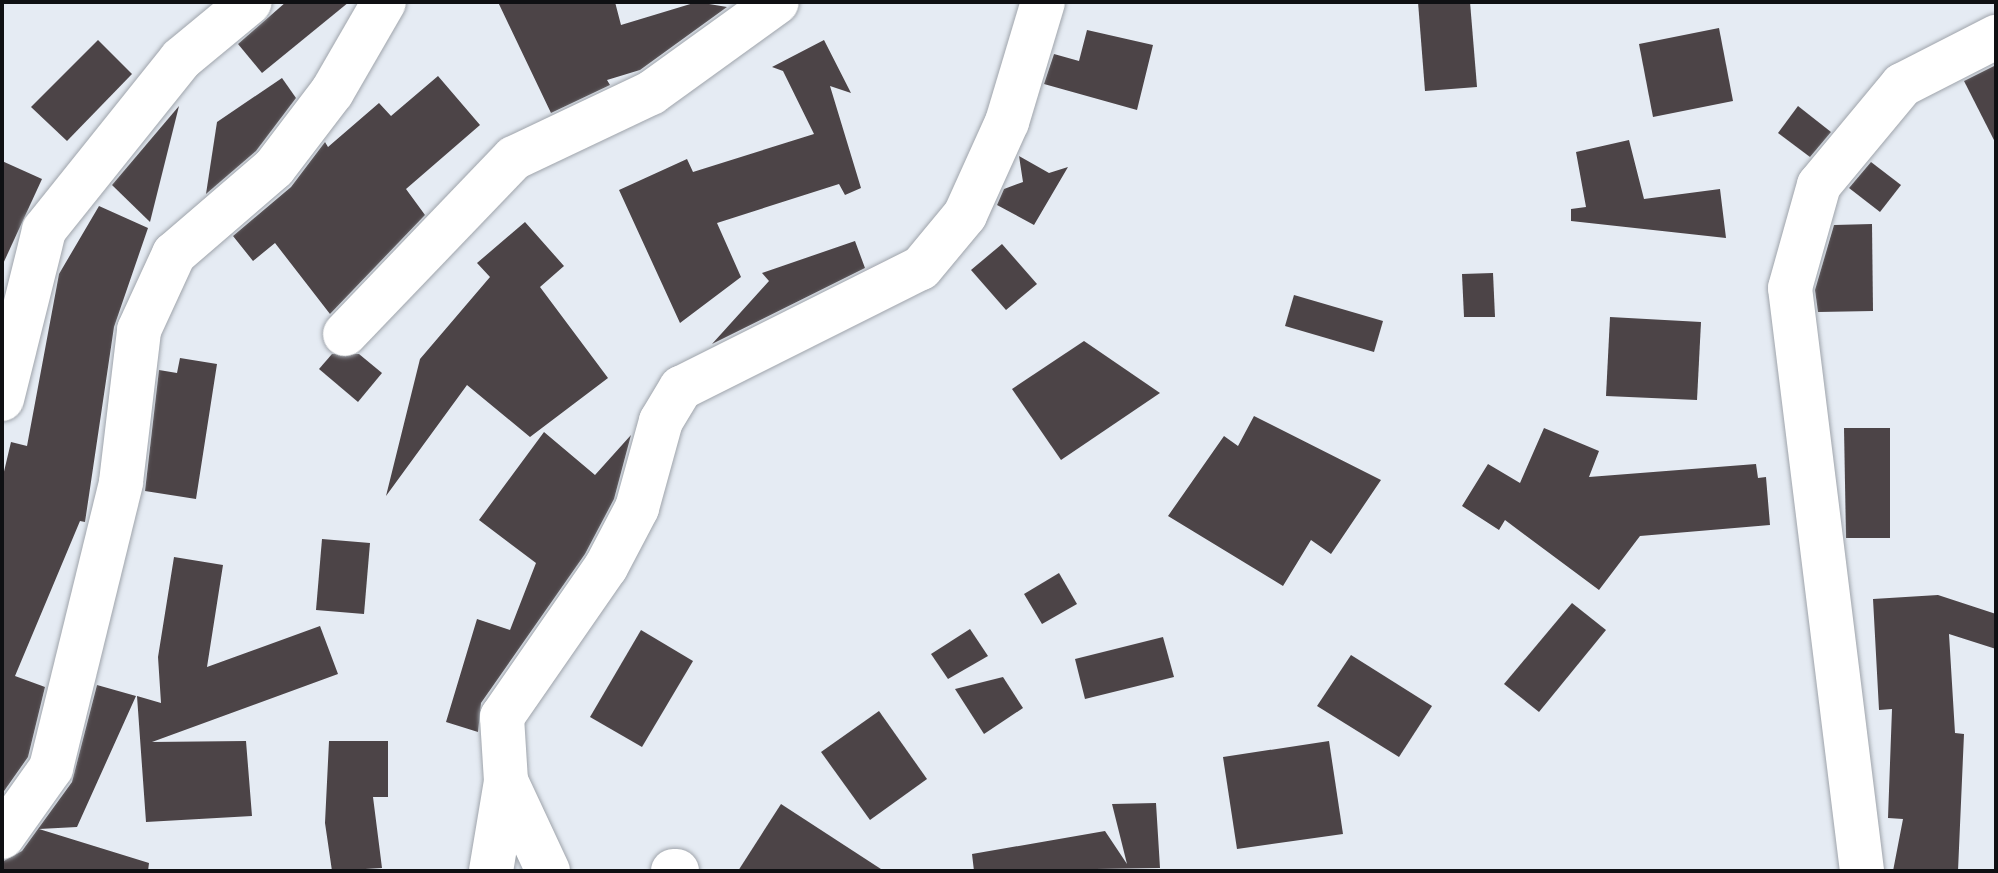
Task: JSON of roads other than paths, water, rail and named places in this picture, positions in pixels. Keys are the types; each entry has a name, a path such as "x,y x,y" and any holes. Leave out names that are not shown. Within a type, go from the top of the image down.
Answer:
{"street":[{"path":"2,399 44,230 181,59 250,2"},
{"path":"2,837 51,768 121,482 139,330 174,254 274,168 332,92 384,2"},
{"path":"345,334 514,158 651,93 777,2"},
{"path":"491,871 506,781 502,717 606,567 637,508 661,421 681,388 921,268 965,215 1007,122 1043,2"},
{"path":"1862,871 1790,288 1819,185 1902,85 1996,37"},
{"path":"506,781 548,871"}]}
